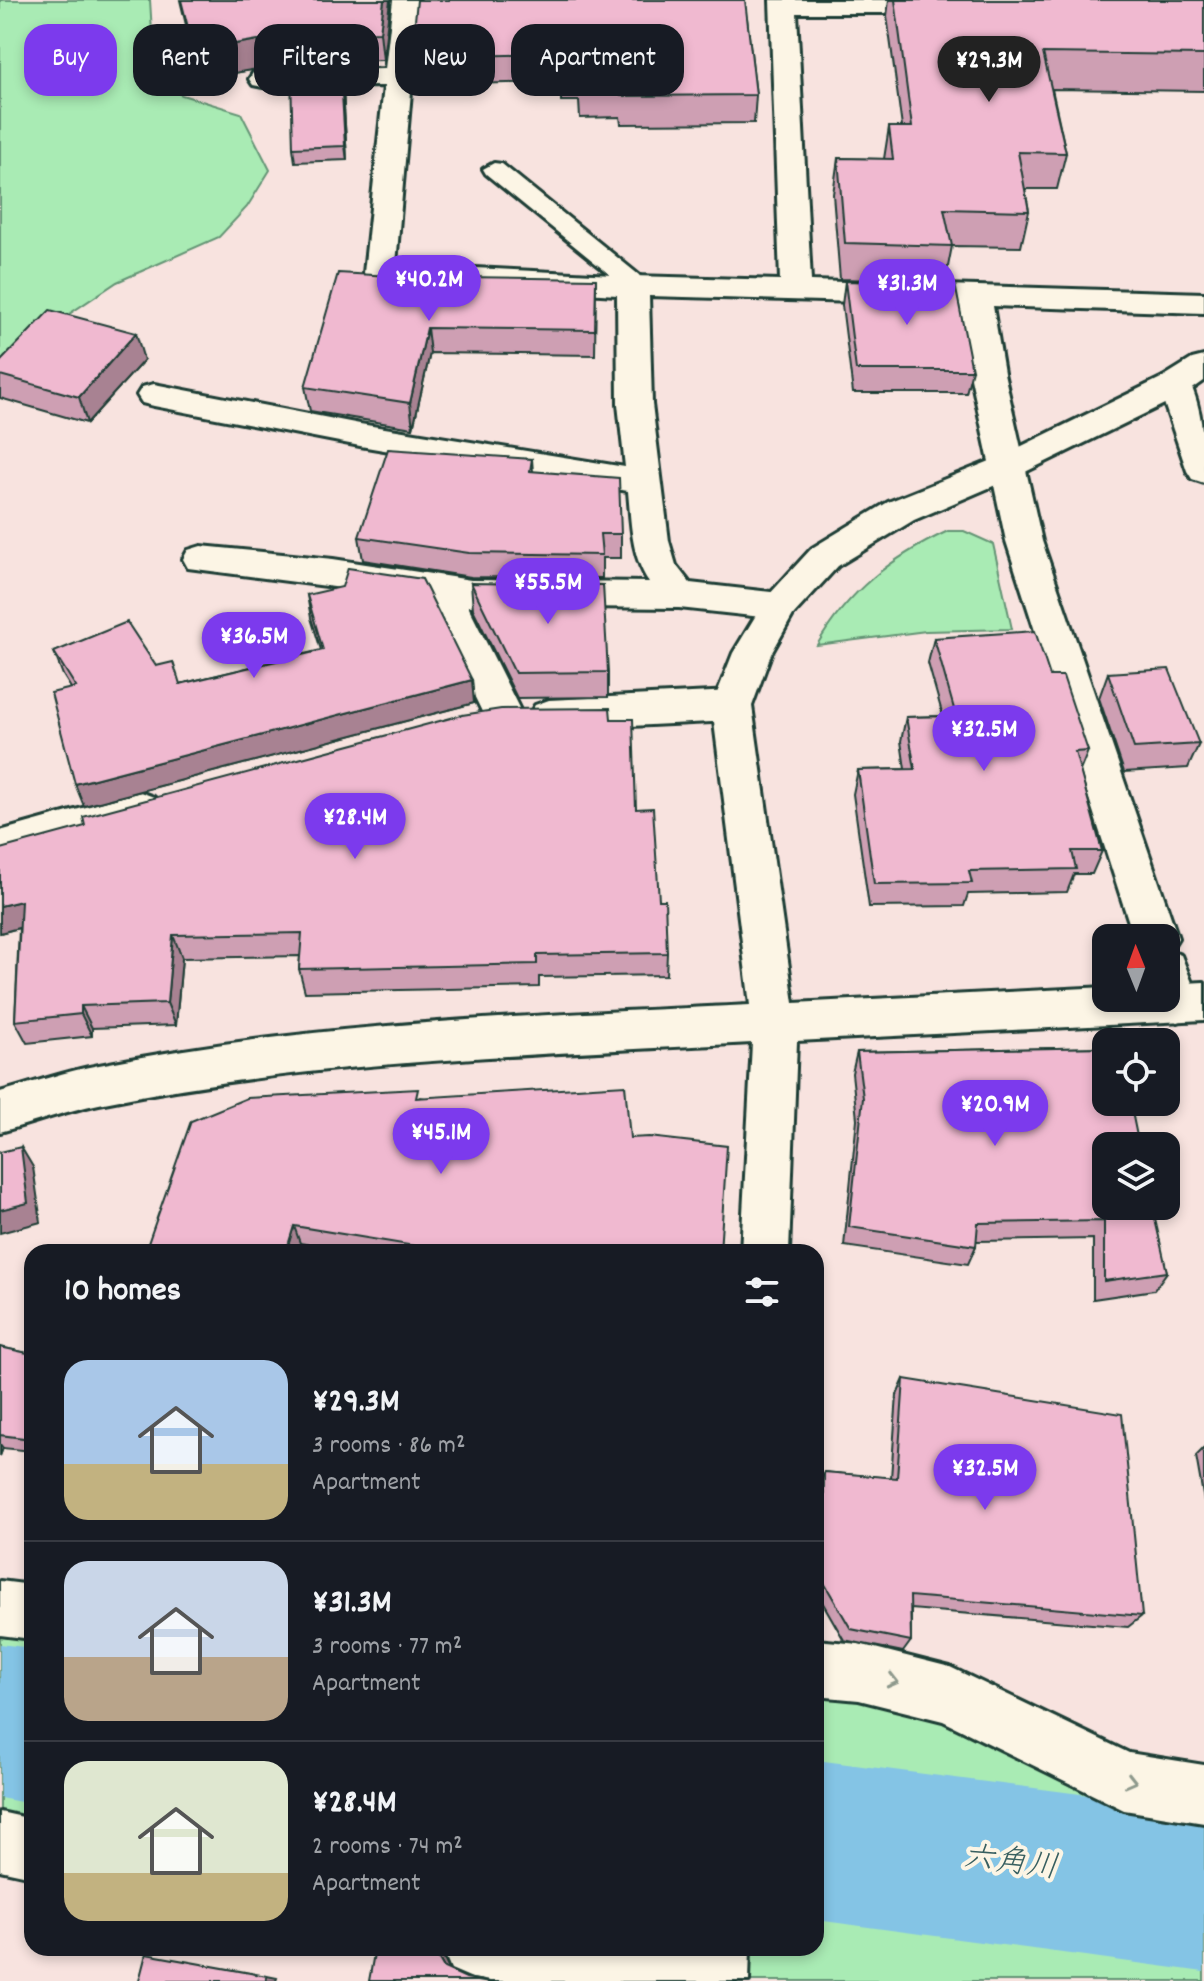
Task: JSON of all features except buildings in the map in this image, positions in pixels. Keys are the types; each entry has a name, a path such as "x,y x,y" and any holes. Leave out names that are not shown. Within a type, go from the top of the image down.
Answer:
{"street":[{"path":"404,24 406,0"},
{"path":"796,290 784,2 941,5 940,0"},
{"path":"397,96 380,273 633,286 1204,303"},
{"path":"633,286 635,404 651,541 659,568 679,595"},
{"path":"975,296 1024,541 1151,924"},
{"path":"765,1244 775,1024 732,706 752,653 780,606 825,557 849,541 901,511 1007,467 1190,376 1204,471"},
{"path":"154,395 360,435 643,482"},
{"path":"201,559 333,572 471,593 679,595 780,606"},
{"path":"441,589 503,716"},
{"path":"464,722 503,716 611,715 732,706"},
{"path":"0,847 173,799"},
{"path":"0,1112 96,1085 386,1043 775,1024 1183,991"},
{"path":"0,1608 24,1611"},
{"path":"824,1669 859,1672 950,1695 1124,1781 1204,1794"},
{"path":"0,1841 24,1846"},
{"path":"528,1956 701,1981"},
{"path":"718,1981 720,1956"}],"lane":[{"path":"494,169 631,280 633,286"}],"green space":[{"path":"0,0 150,0 151,24 133,24 133,96 185,96 241,113 270,170 247,207 219,237 117,282 8,355 0,376"},
{"path":"948,531 964,531 993,544 1012,629 926,631 817,645 843,608 873,578 908,552"},
{"path":"0,1608 24,1611 24,1846 0,1841"},
{"path":"824,1671 1204,1794 1204,1981 701,1981 528,1956 824,1956"}],"waterway":[{"name":"六角川","path":"0,1721 24,1725"},
{"name":"六角川","path":"824,1841 1204,1891"}]}
